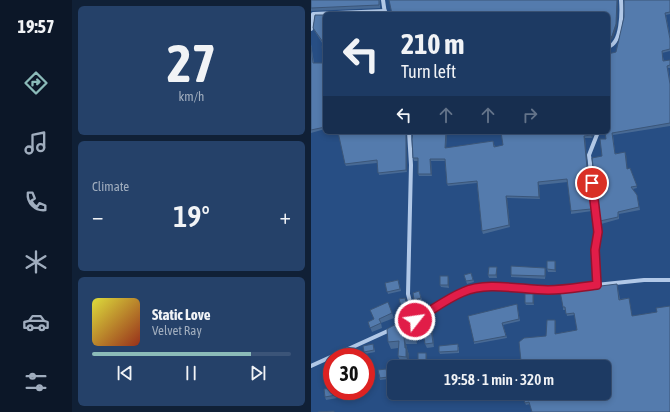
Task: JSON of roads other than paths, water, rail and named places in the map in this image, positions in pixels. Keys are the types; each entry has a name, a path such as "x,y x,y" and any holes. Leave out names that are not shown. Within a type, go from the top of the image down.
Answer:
{"street":[{"path":"383,0 385,12"},
{"path":"610,46 616,41 622,18 621,0"},
{"path":"311,29 313,14 323,14"},
{"path":"409,134 411,165 408,294 415,320"},
{"path":"597,134 589,155 598,232 595,250 597,285"},
{"path":"311,366 415,320 463,292 476,288 498,287 548,290 644,280 670,280"}]}
